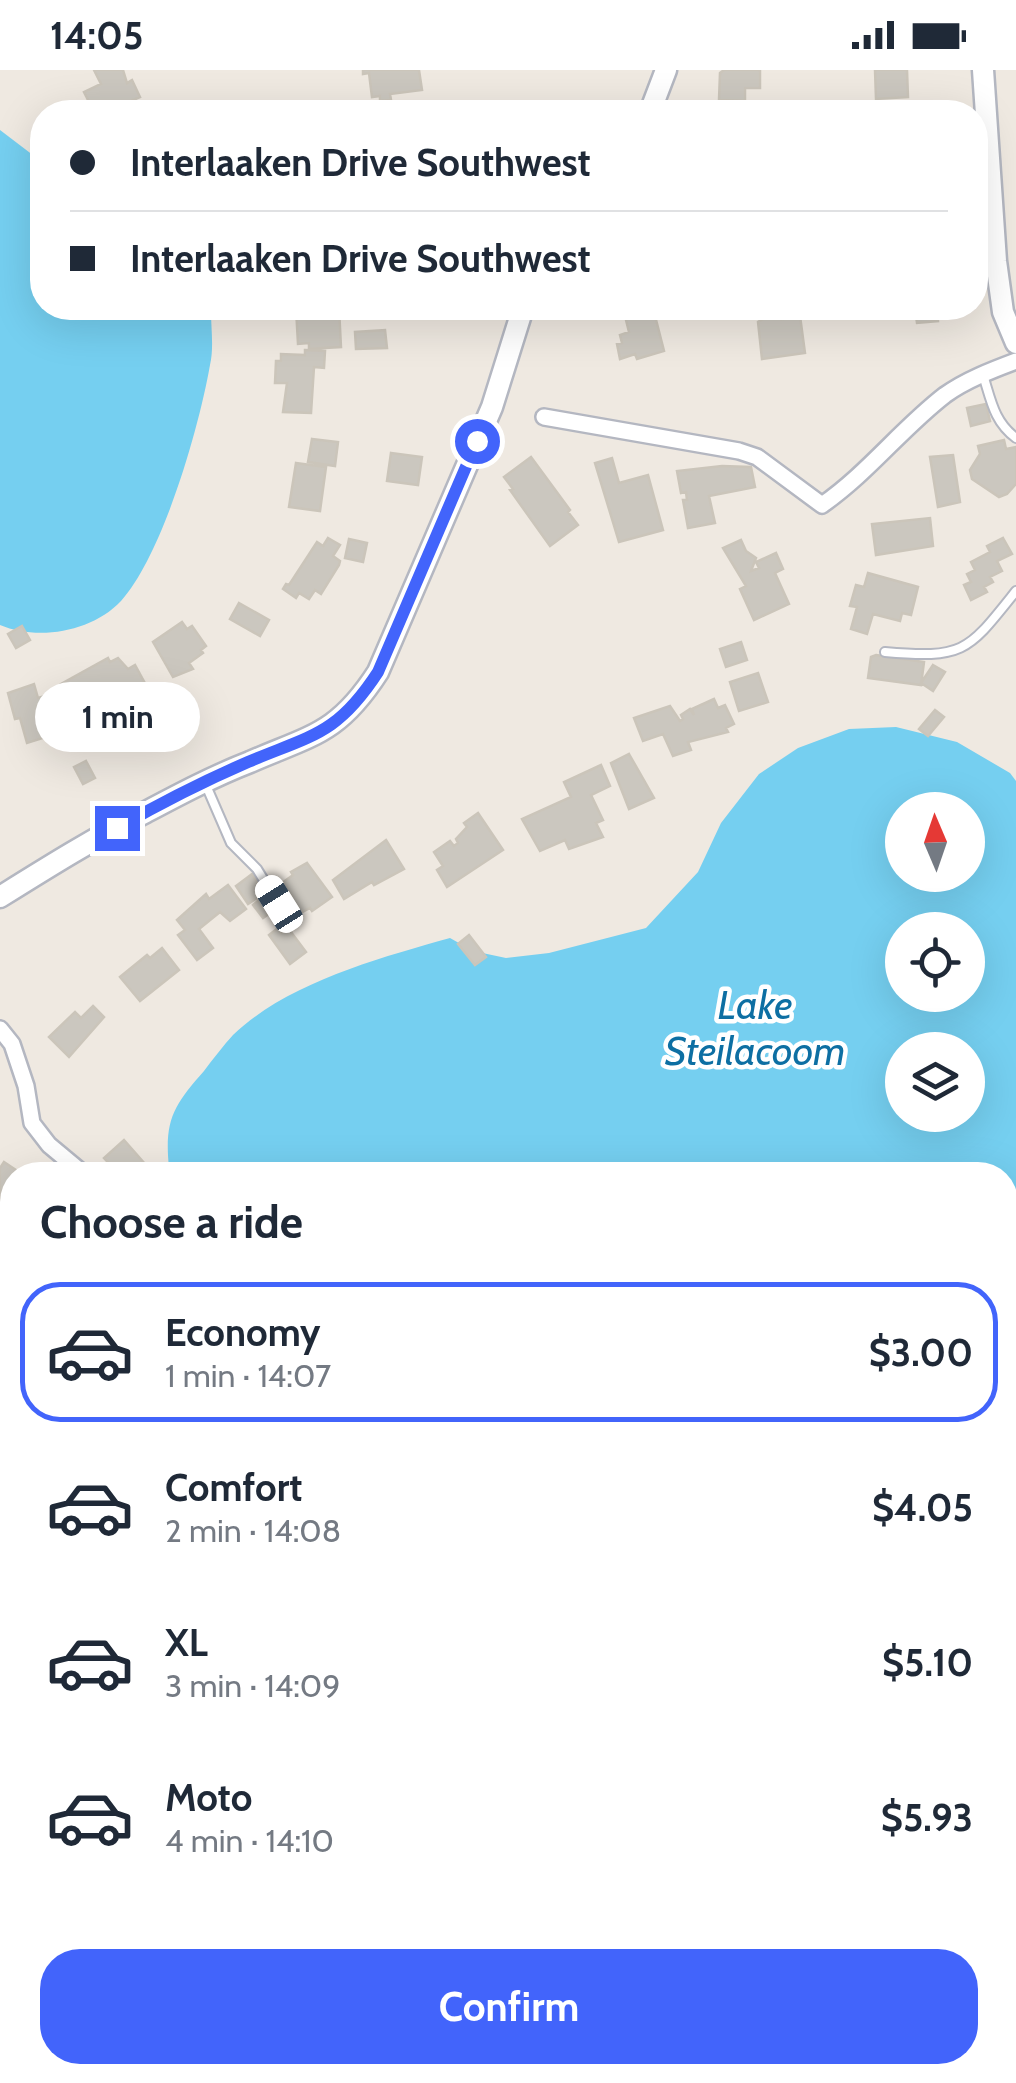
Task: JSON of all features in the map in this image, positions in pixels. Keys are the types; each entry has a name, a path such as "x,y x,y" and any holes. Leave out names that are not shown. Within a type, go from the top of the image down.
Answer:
{"street":[{"path":"655,100 666,70"},
{"path":"983,70 985,100"},
{"path":"988,143 1003,312 1016,343"},
{"path":"0,897 143,813 249,762 314,738 332,726 366,691 378,672 492,407 518,320"},
{"path":"544,417 758,457 822,505 857,478 947,394 1016,361"},
{"path":"0,1029 12,1044 26,1086 32,1123 69,1162"}],"lane":[{"path":"984,374 994,414 1002,428 1016,438"},
{"path":"886,652 954,652 970,645 1016,591"},
{"path":"205,783 230,843 257,869 279,904"}],"water":[{"path":"0,130 30,153 30,320 211,320 212,345 197,422 177,489 151,553 121,601 95,620 64,631 31,632 0,625"},
{"name":"Lake Steilacoom","path":"896,727 957,742 1010,773 1016,781 1016,1162 169,1162 173,1114 233,1035 255,1017 335,974 450,938 473,951 506,958 549,953 646,928 698,872 721,823 759,774 798,748 849,729"}],"building":[{"path":"94,70 123,70 127,83 132,80 140,97 88,100 84,92 101,84"},
{"path":"363,70 419,70 422,90 390,94 391,100 380,100 380,96 372,97 369,73 363,74"},
{"path":"760,70 760,88 745,88 745,100 719,100 720,73"},
{"path":"875,70 907,70 908,97 876,99"},
{"path":"297,320 340,320 341,347 309,349 309,343 298,344"},
{"path":"626,320 656,320 664,351 637,359 635,354 620,359 620,335 629,332"},
{"path":"801,320 805,353 762,359 758,322"},
{"path":"385,330 387,348 356,349 355,332"},
{"path":"305,350 325,351 324,368 314,367 311,413 283,412 287,383 275,383 276,361 281,361 281,354 305,355"},
{"path":"986,404 990,421 971,426 967,408"},
{"path":"312,439 338,442 335,466 308,462"},
{"path":"1004,440 1006,449 1016,447 1016,484 999,497 972,479 970,470 980,454 978,446"},
{"path":"391,453 422,457 418,485 387,481"},
{"path":"953,455 960,502 938,507 930,457"},
{"path":"531,457 578,525 550,546 504,477"},
{"path":"612,458 619,483 648,475 663,530 619,542 595,463"},
{"path":"296,463 326,467 320,511 289,507"},
{"path":"751,467 755,487 709,496 715,523 688,528 683,500 687,500 686,492 681,493 677,471"},
{"path":"930,518 933,546 876,555 872,524"},
{"path":"328,538 340,545 333,556 340,561 321,594 315,590 309,599 299,593 296,598 283,589 317,542 323,546"},
{"path":"1003,538 1012,554 997,561 1002,571 990,577 993,582 984,587 987,592 971,600 964,585 971,582 967,574 975,570 971,562 990,552 987,546"},
{"path":"349,539 367,543 363,562 345,558"},
{"path":"741,540 746,551 756,558 751,571 759,568 756,562 776,553 783,569 775,573 789,604 754,620 740,589 746,586 723,548"},
{"path":"868,573 918,587 911,615 902,613 900,621 873,614 867,634 851,629 857,607 850,606 856,585 864,587"},
{"path":"239,603 269,620 260,636 230,619"},
{"path":"182,622 187,629 192,626 206,646 189,663 193,669 173,677 153,642"},
{"path":"22,626 30,640 16,648 8,634"},
{"path":"741,642 747,660 726,667 720,649"},
{"path":"871,657 924,662 921,685 868,678"},
{"path":"108,658 110,662 118,658 128,669 135,665 153,698 132,709 121,690 108,698 105,692 75,709 61,684"},
{"path":"933,665 945,672 933,691 921,683"},
{"path":"758,673 768,702 739,711 730,682"},
{"path":"34,684 38,698 45,696 54,715 40,716 46,737 27,743 8,693"},
{"path":"714,699 718,708 725,705 734,724 726,728 728,732 688,742 691,750 673,756 663,734 643,741 634,718 670,706 680,721 681,715 690,709 694,715 692,709"},
{"path":"935,710 944,717 928,736 919,729"},
{"path":"629,754 654,798 629,809 611,763"},
{"path":"86,761 95,778 83,784 74,767"},
{"path":"601,765 610,786 591,795 603,820 596,823 603,837 569,849 565,840 540,851 522,819 571,797 564,782"},
{"path":"478,813 503,850 447,887 437,870 443,866 434,852 450,841 454,846 458,843 456,839 467,827 464,823"},
{"path":"386,840 404,869 344,899 333,880"},
{"path":"307,863 332,897 312,911 310,908 297,915 286,900 292,896 282,883"},
{"path":"252,874 265,893 248,904 236,886"},
{"path":"228,885 246,909 230,921 220,912 199,929 213,948 197,960 178,935 185,930 177,920 206,894 209,899"},
{"path":"266,894 277,908 263,918 253,905"},
{"path":"278,928 282,933 288,928 306,952 290,964 269,935"},
{"path":"469,935 486,957 475,965 458,944"},
{"path":"162,948 179,970 140,1001 120,977"},
{"path":"93,1006 104,1017 69,1057 49,1037 75,1012 81,1018"},
{"path":"124,1140 143,1162 108,1162 104,1158"}],"route":[{"path":"117,828 249,762 314,738 332,726 366,691 378,672 477,441"}]}
